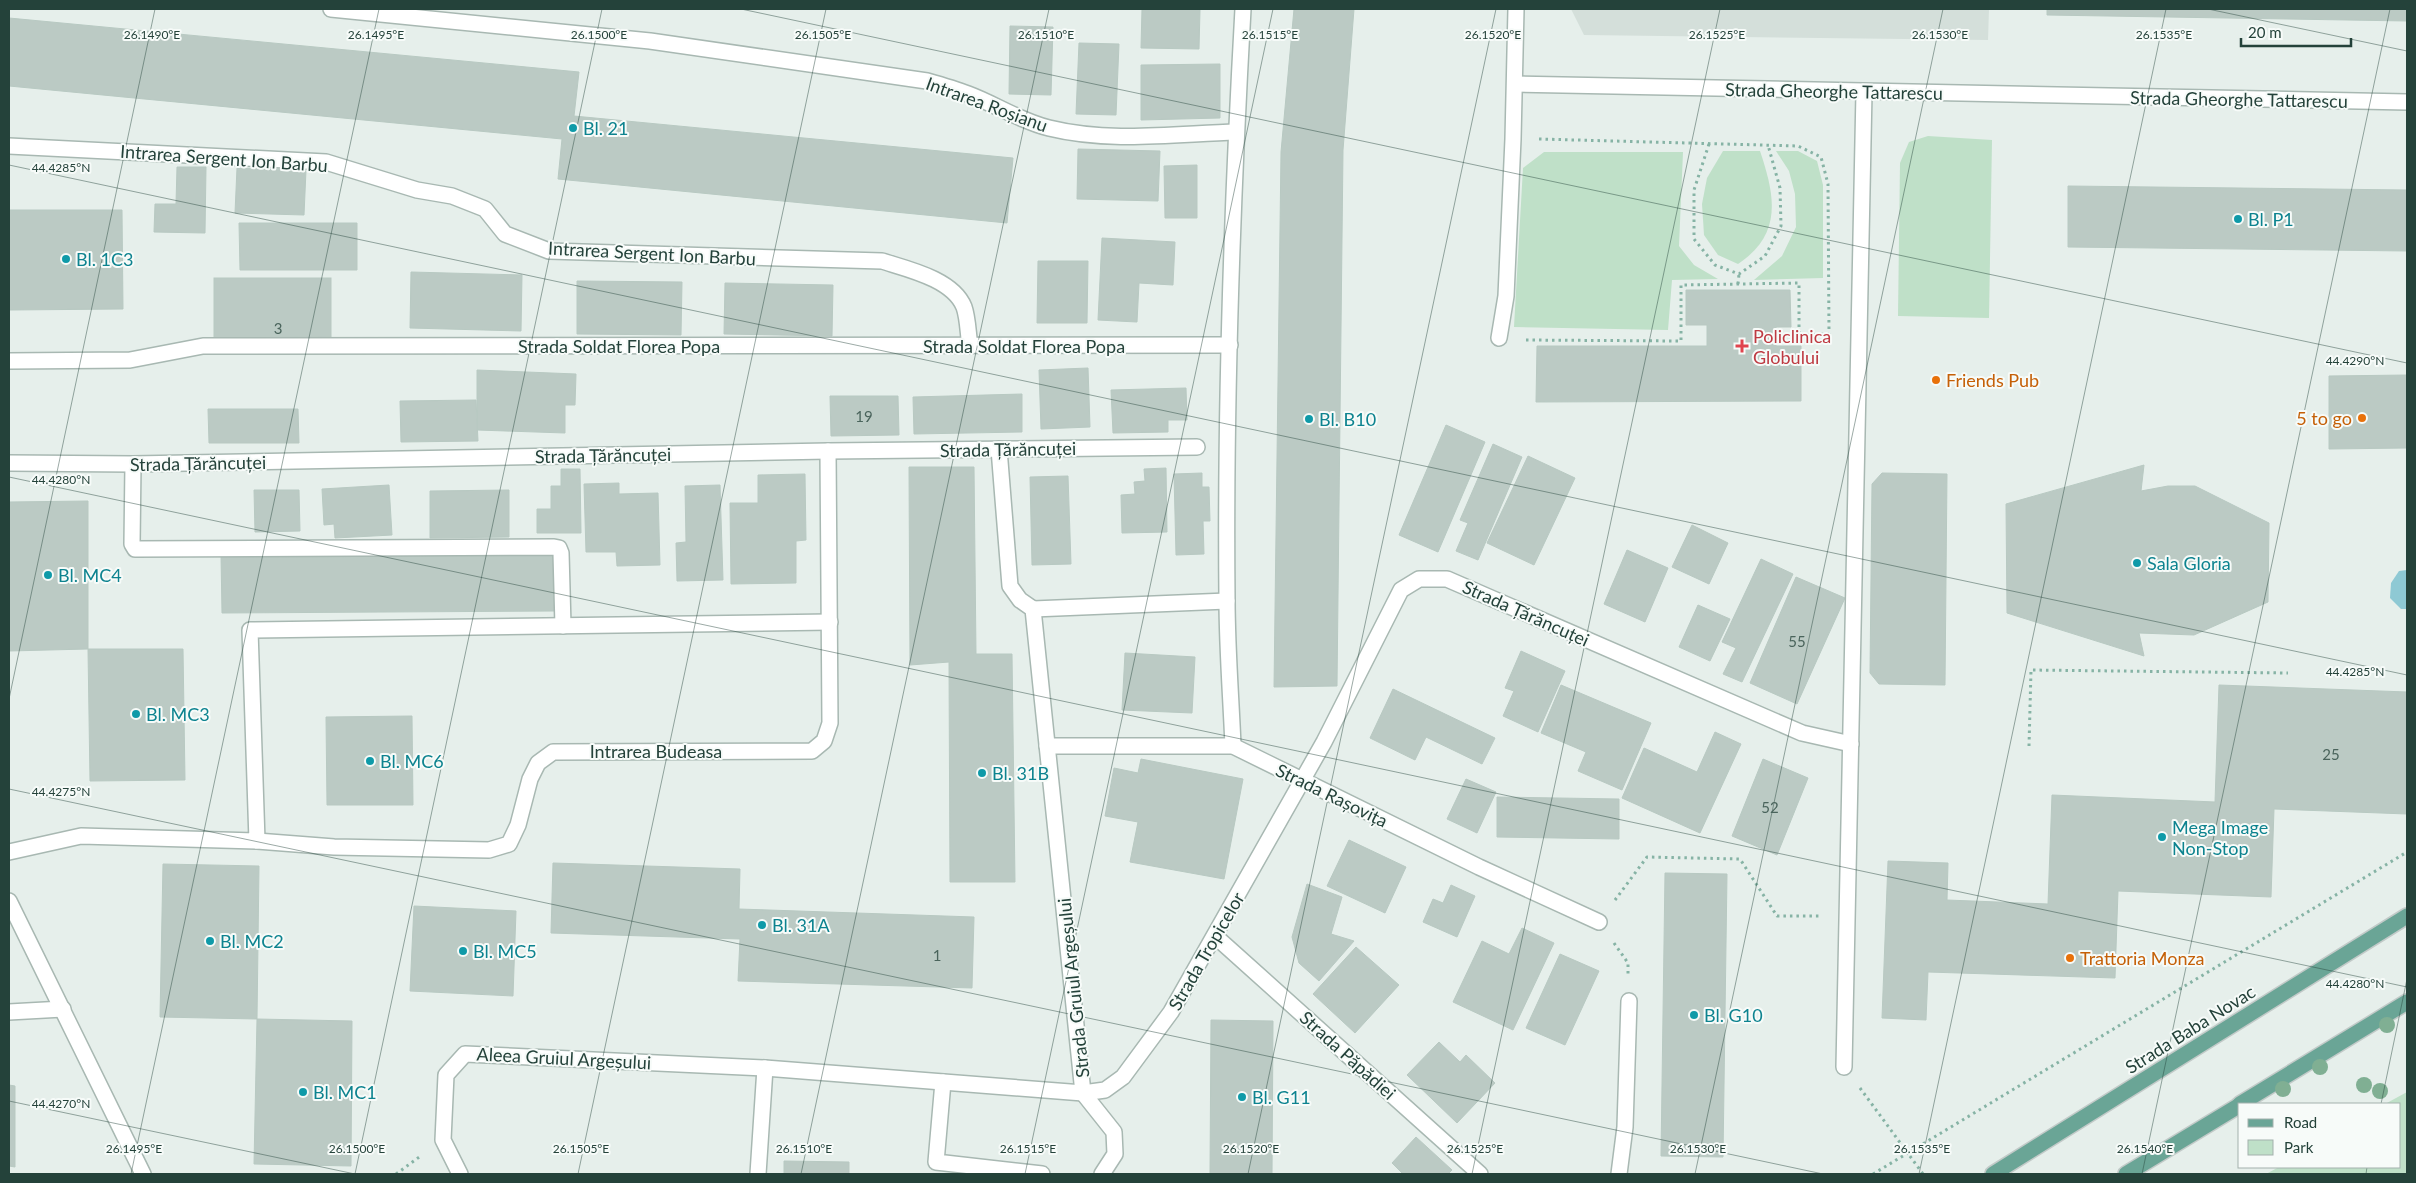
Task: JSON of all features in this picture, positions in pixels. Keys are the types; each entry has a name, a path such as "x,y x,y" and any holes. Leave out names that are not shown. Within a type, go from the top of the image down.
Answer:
{"main road":[{"name":"Strada Baba Novac","path":"1993,1174 2407,916"},
{"path":"2242,1103 2407,1002"},
{"path":"2126,1174 2238,1105"}],"street":[{"name":"Intrarea Roșianu","path":"330,9 650,41 928,81 968,94 999,109 1047,128 1078,134 1112,136 1236,132"},
{"path":"1233,746 1227,601 1230,346 1236,132 1243,9"},
{"path":"1500,338 1506,296 1513,139 1516,9"},
{"name":"Strada Gheorghe Tattarescu","path":"1514,84 2407,102"},
{"path":"1844,1067 1864,92"},
{"name":"Intrarea Sergent Ion Barbu","path":"9,146 326,162 417,190 452,196 485,209 505,234 549,251 882,261 917,272 947,286 964,306 970,346"},
{"name":"Strada Soldat Florea Popa","path":"9,361 130,360 203,346 1230,346"},
{"name":"Strada Țărăncuței","path":"9,463 133,464 828,451 1196,447"},
{"path":"1000,449 1010,586 1020,600 1033,608 1227,601"},
{"name":"Intrarea Budeasa","path":"257,842 334,847 489,850 509,844 518,825 530,779 538,763 552,752 812,750 824,741 830,723 828,451"},
{"path":"133,464 132,544 135,549 554,547 559,548 561,552 563,626"},
{"name":"Strada Țărăncuței","path":"1302,781 1401,590 1419,580 1446,578 1802,733 1851,744"},
{"name":"Strada Gruiul Argeșului","path":"764,1068 1083,1093 1033,608"},
{"path":"9,852 81,836 257,842 250,630 830,622"},
{"name":"Strada Rașovița","path":"1048,746 1233,746 1478,867 1599,922"},
{"name":"Strada Tropicelor","path":"1083,1093 1105,1090 1123,1077 1171,1012 1302,781"},
{"path":"9,901 142,1174"},
{"name":"Strada Păpădiei","path":"1215,936 1480,1174"},
{"path":"1619,1174 1625,1127 1629,1001"},
{"path":"9,1012 63,1009"},
{"name":"Aleea Gruiul Argeșului","path":"460,1174 443,1140 446,1075 465,1054 764,1068"},
{"path":"758,1174 764,1068"},
{"path":"943,1082 934,1168 1042,1174"},
{"path":"1083,1093 1114,1132 1114,1154 1103,1174"}],"path":[{"path":"1500,338 1681,341 1681,285 1799,283 1799,335 1829,334 1828,184 1821,157 1798,146 1513,139"},
{"path":"1709,144 1694,190 1694,239 1715,265 1739,274"},
{"path":"1738,284 1739,274 1765,256 1781,226 1780,188 1768,145"},
{"path":"2029,746 2031,670 2288,672"},
{"path":"1873,1174 2407,852"},
{"path":"1629,1001 1628,963 1599,922 1647,857 1740,858 1777,916 1848,916"},
{"path":"1844,1067 1923,1174"}],"shaded area":[{"path":"1571,9 1989,9 1988,40 1584,35"}],"green space":[{"path":"1928,136 1992,140 1989,318 1898,316 1900,163 1909,142"},
{"path":"1723,151 1760,151 1769,183 1772,213 1769,227 1763,240 1738,264 1718,255 1704,235 1702,204 1707,178"},
{"path":"1776,151 1798,151 1817,161 1823,185 1823,278 1754,280 1782,256 1796,227 1795,194 1789,171"},
{"path":"1544,152 1683,152 1679,246 1694,265 1718,279 1672,280 1668,330 1514,327 1523,168"},
{"path":"2407,1092 2407,1174 2266,1174 2277,1168 2401,1168 2401,1103 2387,1103"}],"water":[{"path":"2407,570 2407,609 2401,609 2390,598 2391,583 2399,571"}],"building":[{"path":"1142,9 1200,9 1199,49 1141,48"},
{"name":"Bl. B10","path":"1294,9 1354,9 1343,150 1337,686 1274,687 1281,152"},
{"path":"2047,9 2407,9 2407,21 2047,15"},
{"name":"Bl. 21","path":"9,18 579,72 574,116 1013,158 1007,223 558,179 562,139 9,86"},
{"path":"1010,26 1053,27 1051,95 1009,94"},
{"path":"1079,43 1119,44 1116,115 1076,114"},
{"path":"1220,64 1220,118 1141,120 1141,65"},
{"path":"1078,149 1160,151 1158,201 1077,199"},
{"path":"1197,165 1197,218 1165,218 1164,166"},
{"path":"177,167 206,167 205,233 154,232 155,204 176,204"},
{"path":"237,168 306,170 304,215 235,213"},
{"name":"Bl. P1","path":"2068,186 2407,190 2407,251 2068,247"},
{"name":"Bl. 1C3","path":"9,210 122,210 123,309 9,310"},
{"path":"239,223 357,223 357,270 240,270"},
{"path":"1102,238 1175,242 1173,285 1139,283 1137,322 1098,320"},
{"path":"1038,261 1088,261 1087,323 1037,323"},
{"path":"411,272 522,275 521,331 410,328"},
{"path":"214,278 331,278 331,339 214,339"},
{"path":"577,281 682,282 681,335 577,334"},
{"path":"725,283 833,285 832,336 724,334"},
{"name":"Policlinica Globului","path":"1686,290 1790,290 1791,327 1776,327 1776,346 1801,346 1801,401 1536,402 1537,346 1707,346 1707,325 1686,325"},
{"path":"1088,368 1090,427 1041,429 1039,370"},
{"path":"477,370 576,374 575,405 565,405 565,433 477,430"},
{"path":"2407,375 2407,448 2329,449 2329,376"},
{"path":"1186,388 1187,420 1168,420 1168,432 1113,433 1111,390"},
{"path":"1022,394 1022,432 914,434 913,397"},
{"path":"830,396 898,396 899,435 831,436"},
{"path":"476,400 478,441 401,442 400,401"},
{"path":"208,409 298,409 299,443 209,443"},
{"path":"1446,425 1485,442 1438,552 1399,535"},
{"path":"1493,444 1522,457 1478,560 1456,551 1468,523 1460,520"},
{"path":"1528,456 1575,478 1534,565 1487,543"},
{"name":"Sala Gloria","path":"2144,465 2141,491 2168,486 2195,486 2269,523 2268,602 2194,635 2139,633 2144,656 2007,613 2006,504"},
{"name":"Bl. 31B","path":"909,467 974,467 976,654 1012,654 1015,882 950,882 949,662 910,665"},
{"path":"1166,468 1167,532 1122,533 1121,495 1135,494 1134,482 1145,481 1144,469"},
{"path":"561,469 580,469 581,533 537,533 537,509 551,509 551,486 561,486"},
{"path":"1202,473 1202,487 1209,487 1210,521 1203,521 1204,554 1176,555 1174,474"},
{"path":"1882,473 1947,474 1945,685 1879,684 1870,673 1872,484"},
{"path":"805,474 806,540 796,541 796,583 731,584 730,503 758,503 758,475"},
{"path":"1068,476 1071,564 1032,565 1030,477"},
{"path":"619,483 619,494 658,493 660,565 617,566 616,552 586,552 584,484"},
{"path":"389,485 392,535 335,538 334,524 324,525 322,489"},
{"path":"720,485 723,580 677,581 676,543 686,542 685,486"},
{"path":"254,490 299,490 300,531 255,532"},
{"path":"509,490 509,537 430,538 430,491"},
{"name":"Bl. MC4","path":"88,501 88,649 9,651 9,502"},
{"path":"1692,525 1728,543 1709,584 1672,567"},
{"path":"1627,550 1668,568 1645,622 1604,604"},
{"path":"554,552 555,611 222,613 221,554"},
{"path":"1761,559 1793,574 1742,682 1723,674 1736,648 1722,642"},
{"path":"1796,577 1845,598 1797,704 1750,683"},
{"path":"1698,605 1730,619 1710,661 1679,647"},
{"name":"Bl. MC3","path":"88,649 183,649 185,780 90,781"},
{"path":"1521,651 1565,671 1538,732 1503,716 1514,691 1505,688"},
{"path":"1125,653 1195,657 1192,713 1122,710"},
{"path":"1561,685 1651,723 1622,790 1578,771 1586,752 1541,733"},
{"name":"Mega Image Non-Stop","path":"2219,685 2407,692 2407,814 2274,809 2271,897 2118,891 2115,978 1928,972 1926,1020 1882,1018 1888,861 1948,863 1947,900 2048,904 2052,795 2215,802"},
{"path":"1393,689 1495,738 1482,764 1426,737 1415,760 1370,738"},
{"name":"Bl. MC6","path":"412,716 413,805 327,805 326,717"},
{"path":"1715,732 1741,744 1700,833 1622,798 1644,748 1697,772"},
{"path":"1141,759 1243,779 1224,879 1130,862 1138,822 1105,816 1114,768 1138,773"},
{"path":"1763,759 1808,778 1777,855 1732,836"},
{"path":"1466,779 1496,792 1477,833 1447,819"},
{"path":"1497,797 1619,799 1619,839 1497,837"},
{"path":"1349,840 1406,867 1385,913 1327,886"},
{"name":"Bl. 31A","path":"553,863 740,869 739,909 974,917 972,988 738,981 740,939 551,933"},
{"name":"Bl. MC2","path":"163,864 259,866 257,1019 160,1017"},
{"name":"Bl. G10","path":"1665,873 1727,874 1723,1157 1661,1156"},
{"path":"1307,884 1342,897 1331,934 1354,941 1319,981 1299,963 1292,937"},
{"path":"1451,885 1475,896 1457,937 1423,922 1433,899 1443,903"},
{"name":"Bl. MC5","path":"414,906 516,911 513,996 410,991"},
{"path":"1522,928 1554,943 1513,1030 1453,1002 1482,941 1509,954"},
{"path":"1356,947 1399,985 1355,1033 1313,994"},
{"path":"1560,954 1599,971 1565,1045 1526,1028"},
{"name":"Bl. MC1","path":"257,1019 352,1021 351,1166 254,1164"},
{"name":"Bl. G11","path":"1211,1020 1273,1021 1272,1174 1210,1174"},
{"path":"1439,1042 1460,1062 1466,1055 1495,1083 1457,1123 1407,1075"},
{"path":"9,1085 15,1086 15,1167 9,1166"},
{"path":"1416,1137 1452,1170 1448,1174 1403,1174 1392,1163"},
{"path":"784,1161 849,1162 849,1174 784,1174"}],"place":[{"name":"Bl. 21","path":"573,128"},
{"name":"Bl. P1","path":"2238,219"},
{"name":"Bl. 1C3","path":"66,259"},
{"name":"Policlinica Globului","path":"1742,346"},
{"name":"Friends Pub","path":"1936,380"},
{"name":"5 to go","path":"2362,418"},
{"name":"Bl. B10","path":"1309,419"},
{"name":"Sala Gloria","path":"2137,563"},
{"name":"Bl. MC4","path":"48,575"},
{"name":"Bl. MC3","path":"136,714"},
{"name":"Bl. MC6","path":"370,761"},
{"name":"Bl. 31B","path":"982,773"},
{"name":"Mega Image Non-Stop","path":"2162,837"},
{"name":"Bl. 31A","path":"762,925"},
{"name":"Bl. MC2","path":"210,941"},
{"name":"Bl. MC5","path":"463,951"},
{"name":"Trattoria Monza","path":"2070,958"},
{"name":"Bl. G10","path":"1694,1015"},
{"name":"Bl. MC1","path":"303,1092"},
{"name":"Bl. G11","path":"1242,1097"}]}
